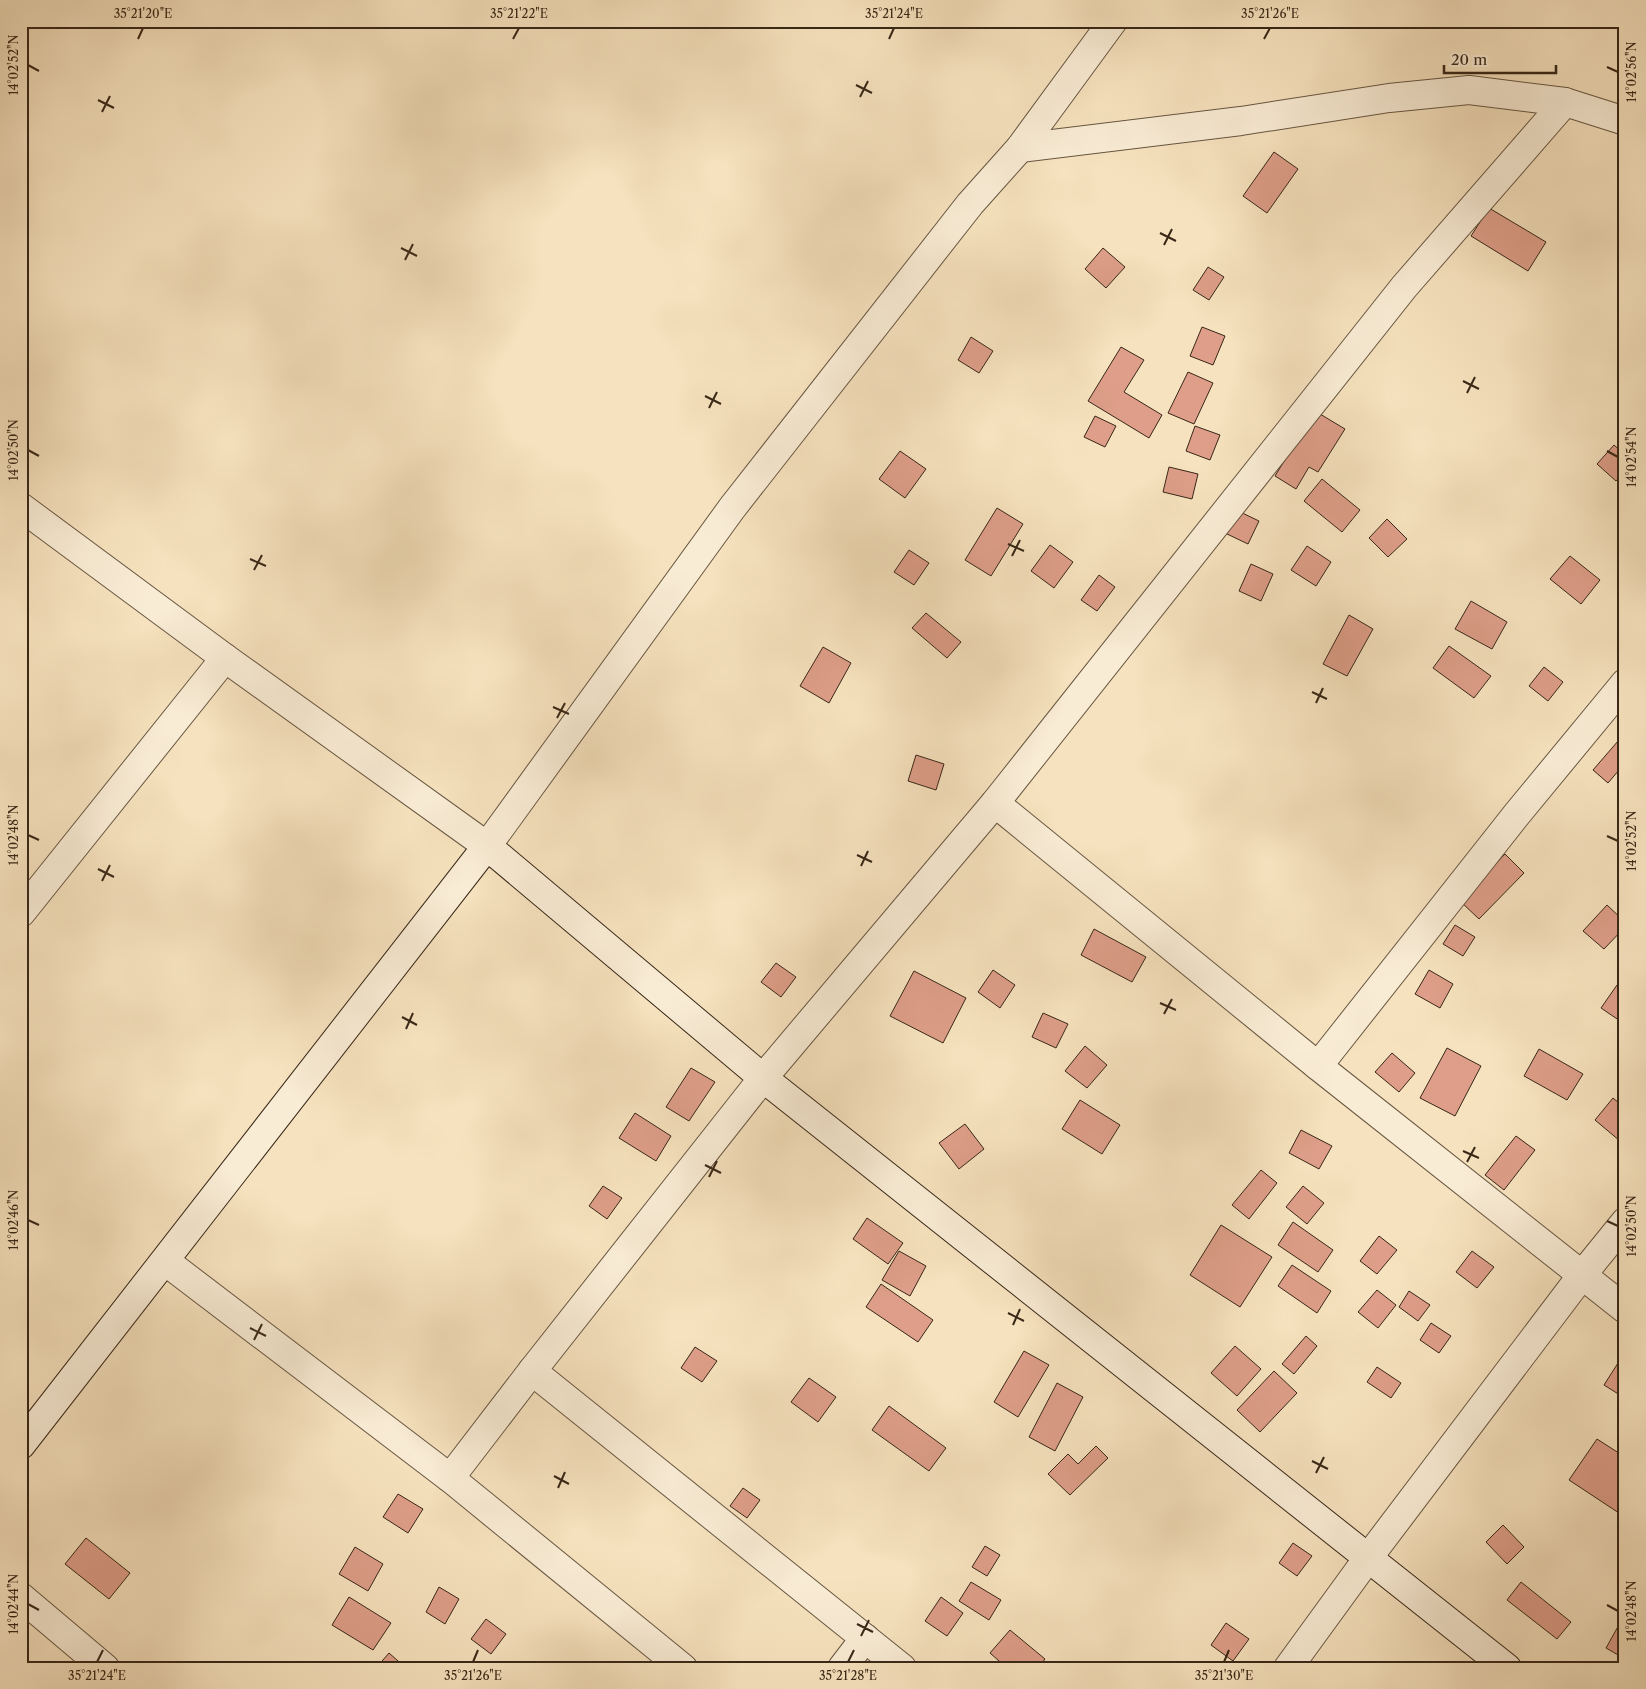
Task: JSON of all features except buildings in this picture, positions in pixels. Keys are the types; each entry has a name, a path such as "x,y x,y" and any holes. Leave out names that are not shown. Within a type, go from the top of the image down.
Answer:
{"street":[{"path":"21,1445 487,846 732,508 970,204 1020,148 1113,21"},
{"path":"1020,148 1241,121 1389,98 1469,90 1566,102 1625,121"},
{"path":"450,1478 763,1078 995,803 1404,288 1566,102"},
{"path":"22,508 225,658 487,846 763,1078 1507,1668"},
{"path":"21,913 225,658"},
{"path":"1318,1066 1517,814 1625,683"},
{"path":"995,803 1318,1066 1625,1310"},
{"path":"1288,1668 1368,1558 1582,1275 1625,1222"},
{"path":"165,1260 450,1478 683,1668"},
{"path":"532,1371 902,1668"},
{"path":"21,1597 105,1668"},
{"path":"842,1668 865,1638"}]}
